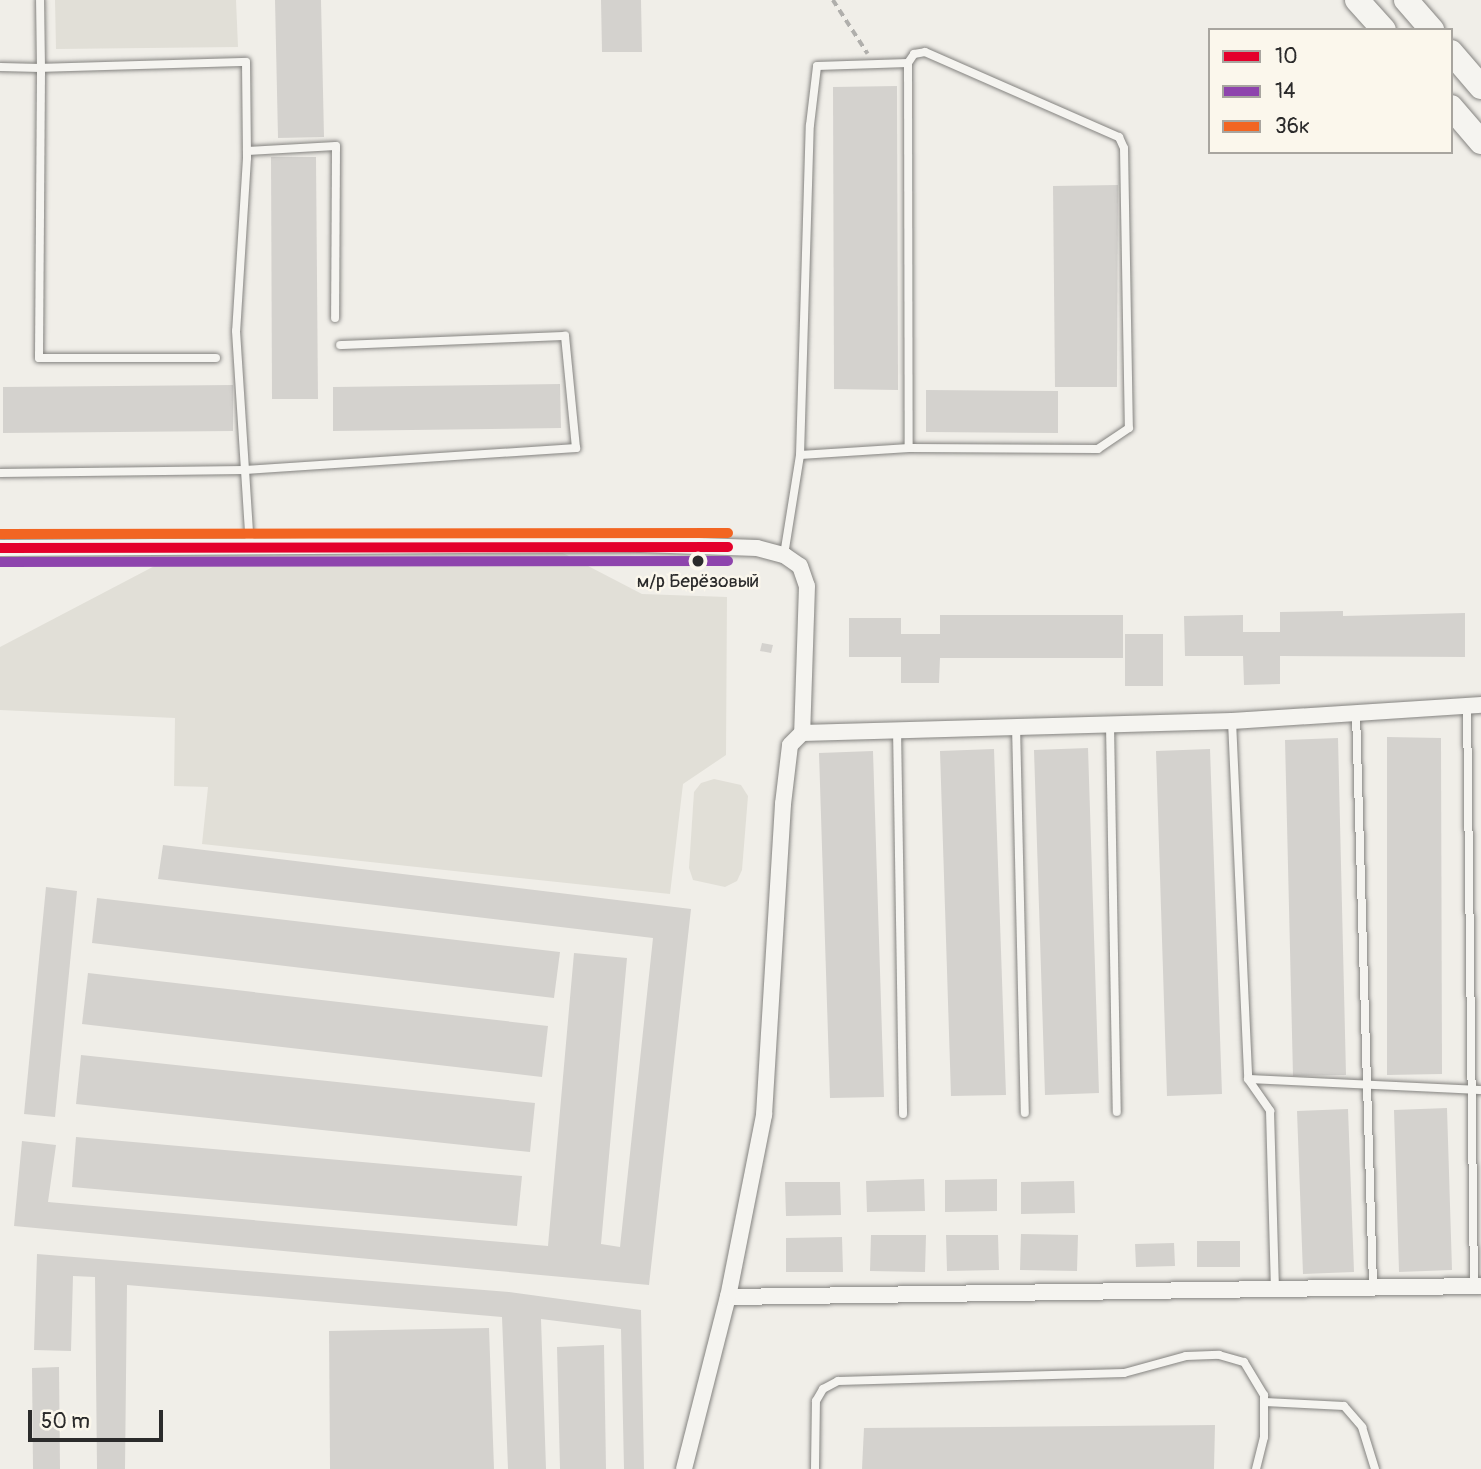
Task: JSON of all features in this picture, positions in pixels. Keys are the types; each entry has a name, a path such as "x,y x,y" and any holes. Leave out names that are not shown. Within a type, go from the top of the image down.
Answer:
{"main road":[{"path":"1357,0 1382,28"},
{"path":"1406,0 1430,28"},
{"path":"1453,54 1481,87"},
{"path":"1453,109 1481,142"}],"street":[{"path":"0,548 641,544 757,548 784,555 800,566 807,586 802,733"},
{"path":"684,1469 728,1297 764,1115 783,804 790,745 802,733 897,728 1232,721 1356,710 1474,705"},
{"path":"728,1297 1477,1286"}],"lane":[{"path":"40,0 39,358 216,358"},
{"path":"800,455 909,448 1098,449 1129,428 1124,148 1119,137 925,52 914,54 908,63 909,448"},
{"path":"0,67 246,62 247,151 236,331 250,545"},
{"path":"784,555 800,455 810,125 817,66 908,63"},
{"path":"247,151 336,146 335,318"},
{"path":"0,474 245,470 576,448 565,336 340,345"},
{"path":"1474,705 1477,1286"},
{"path":"1356,710 1373,1287"},
{"path":"1232,721 1248,1079 1270,1111 1275,1289"},
{"path":"1016,725 1025,1113"},
{"path":"1110,725 1118,1112"},
{"path":"897,728 904,1114"},
{"path":"1248,1079 1476,1090"},
{"path":"815,1469 816,1401 823,1389 838,1381 1124,1373 1186,1356 1227,1356 1251,1370 1265,1402 1264,1437 1256,1469"},
{"path":"1265,1402 1344,1406 1362,1427 1376,1469"}],"path":[{"path":"833,0 863,41 871,64"}],"shaded area":[{"path":"55,0 236,0 238,47 56,49"},
{"path":"563,553 642,594 727,597 726,755 683,784 670,894 202,844 208,787 174,786 175,718 0,710 0,647 166,560"},
{"path":"714,779 741,785 748,796 742,870 737,881 725,887 693,880 689,868 694,792 701,783"}],"building":[{"path":"275,0 321,0 324,137 278,138"},
{"path":"601,0 641,0 642,52 602,52"},
{"path":"897,86 898,390 834,389 833,87"},
{"path":"271,157 316,157 318,399 272,399"},
{"path":"1118,185 1117,387 1055,387 1053,186"},
{"path":"560,384 561,428 333,431 333,387"},
{"path":"233,385 233,431 3,433 3,387"},
{"path":"926,390 1058,391 1058,433 926,432"},
{"path":"1343,611 1343,616 1465,613 1465,657 1280,656 1280,684 1244,685 1243,656 1185,656 1184,616 1243,615 1243,632 1280,632 1280,612"},
{"path":"940,615 1123,615 1123,658 940,658 939,683 901,683 901,657 849,657 849,618 901,618 901,634 940,634"},
{"path":"1125,634 1163,634 1163,686 1125,686"},
{"path":"762,643 773,645 771,653 760,651"},
{"path":"1387,737 1441,738 1442,1074 1387,1075"},
{"path":"1338,738 1346,1075 1293,1076 1285,740"},
{"path":"1088,748 1099,1093 1045,1095 1034,750"},
{"path":"994,749 1006,1095 951,1096 940,751"},
{"path":"1210,749 1222,1094 1167,1096 1156,751"},
{"path":"873,751 884,1097 830,1098 819,753"},
{"path":"163,845 691,909 649,1285 14,1226 22,1141 56,1145 48,1202 548,1246 574,953 627,958 601,1244 620,1247 653,938 158,879"},
{"path":"46,887 77,891 55,1117 24,1114"},
{"path":"97,898 560,952 554,998 92,943"},
{"path":"88,973 548,1026 542,1077 82,1024"},
{"path":"81,1055 535,1103 530,1152 76,1104"},
{"path":"1447,1108 1452,1270 1399,1272 1394,1110"},
{"path":"1348,1109 1354,1272 1303,1274 1297,1111"},
{"path":"76,1137 522,1176 517,1226 72,1187"},
{"path":"924,1179 925,1211 867,1212 866,1181"},
{"path":"997,1179 997,1211 945,1212 945,1180"},
{"path":"1074,1181 1075,1213 1021,1214 1021,1182"},
{"path":"785,1182 840,1182 841,1215 786,1216"},
{"path":"1021,1234 1078,1235 1077,1271 1020,1270"},
{"path":"871,1235 926,1235 925,1272 870,1271"},
{"path":"946,1235 998,1235 999,1270 947,1271"},
{"path":"842,1237 843,1272 786,1272 786,1238"},
{"path":"1197,1241 1240,1241 1240,1267 1197,1267"},
{"path":"1174,1243 1175,1266 1136,1267 1135,1244"},
{"path":"37,1254 509,1292 641,1310 644,1469 624,1469 621,1329 541,1319 546,1469 508,1469 502,1317 127,1285 125,1469 97,1469 95,1277 73,1276 71,1351 34,1350"},
{"path":"489,1328 494,1469 330,1469 329,1331"},
{"path":"604,1345 606,1469 560,1469 557,1347"},
{"path":"59,1367 60,1469 33,1469 32,1368"},
{"path":"1215,1425 1214,1469 862,1469 864,1428"}],"transit line":[{"name":"36к","path":"0,534 728,533"},
{"name":"10","path":"0,548 728,547"},
{"name":"14","path":"0,562 728,561"}],"place":[{"name":"м/р Берёзовый","path":"698,561"}]}
